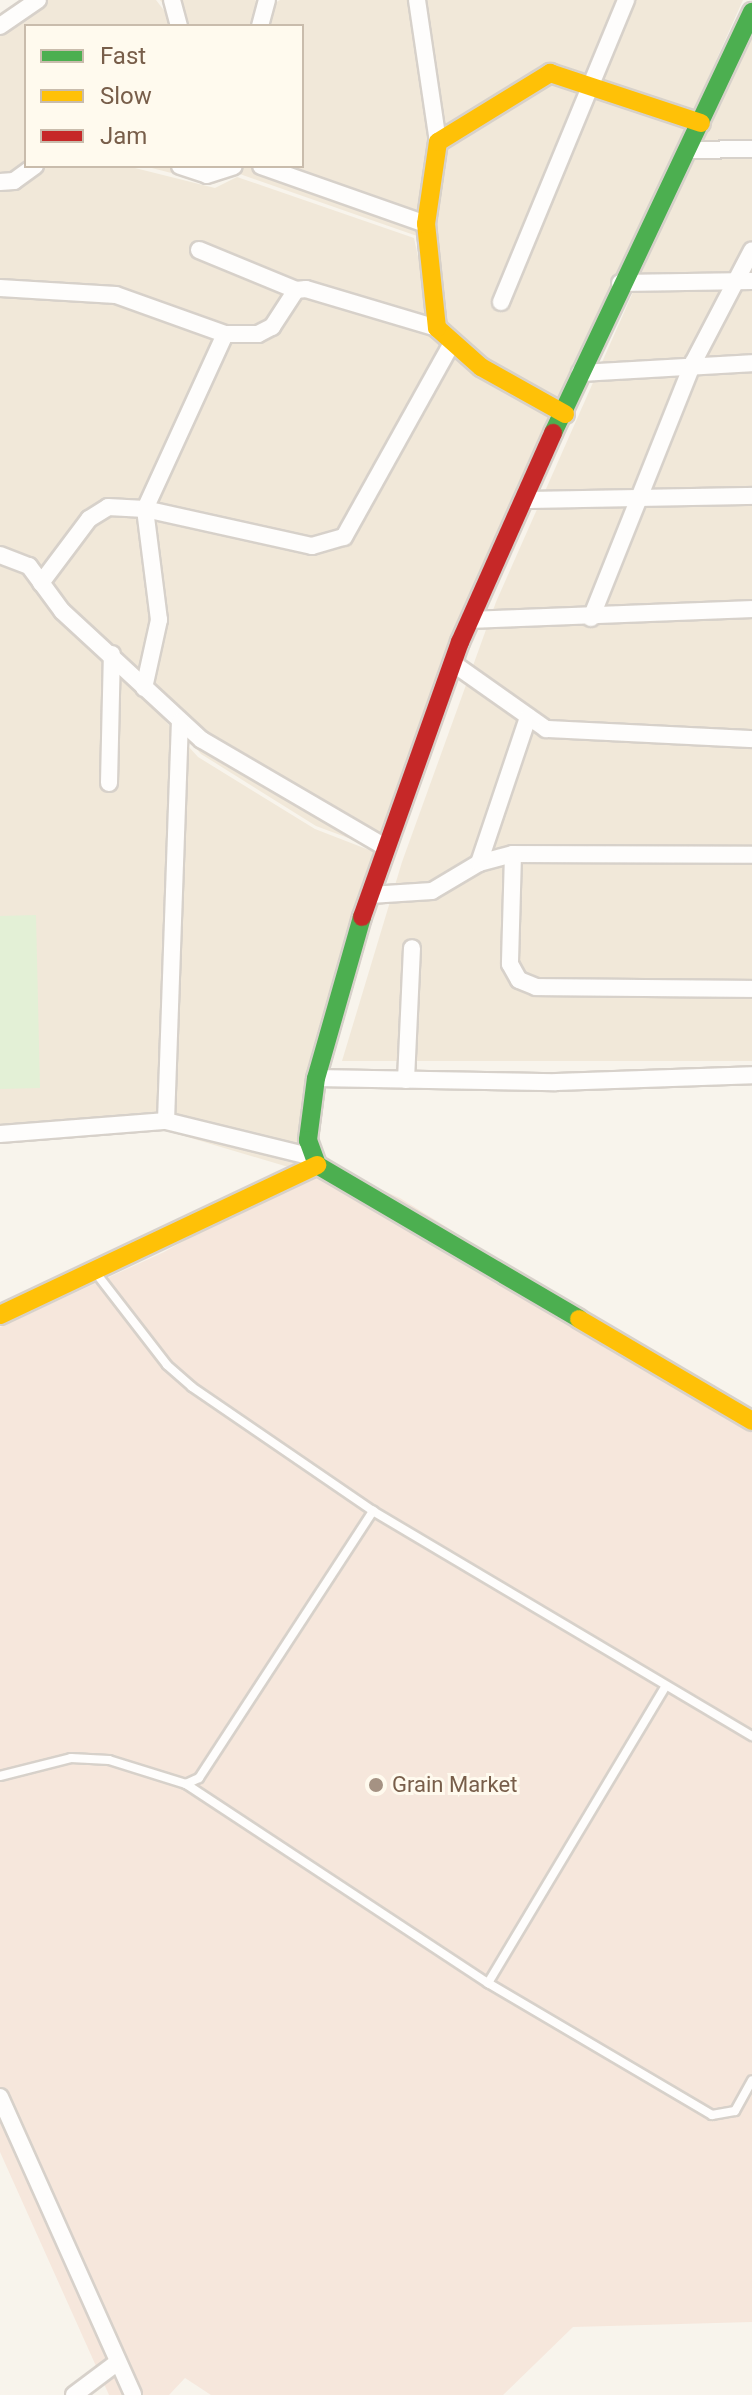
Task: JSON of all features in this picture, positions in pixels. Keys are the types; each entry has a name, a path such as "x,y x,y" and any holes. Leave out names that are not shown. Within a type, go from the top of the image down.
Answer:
{"street":[{"path":"0,26 38,0"},
{"path":"172,0 178,24"},
{"path":"261,24 267,0"},
{"path":"417,0 438,142 426,224 437,328 451,345 565,414"},
{"path":"501,302 626,0"},
{"path":"313,1160 316,1078 370,895 470,620 565,414 620,283 689,150 751,18"},
{"path":"438,142 534,78 568,75 701,123"},
{"path":"689,150 752,149"},
{"path":"0,182 14,181 32,168"},
{"path":"186,168 207,175 228,168"},
{"path":"267,168 426,224"},
{"path":"199,250 296,290 437,328"},
{"path":"591,618 693,363 746,282 752,250"},
{"path":"620,283 746,282"},
{"path":"0,288 116,295 225,334 258,334 272,327 296,290"},
{"path":"144,688 159,607 145,509 225,334"},
{"path":"41,583 98,510 145,509 312,546 344,537 451,345"},
{"path":"580,373 693,363 752,363"},
{"path":"523,500 752,496"},
{"path":"0,555 29,566 62,611 112,654 180,721 306,805 387,848"},
{"path":"470,620 591,618 752,609"},
{"path":"109,783 112,654"},
{"path":"454,664 528,717 565,732 752,739"},
{"path":"479,863 528,717"},
{"path":"166,1121 180,721"},
{"path":"370,895 432,891 479,863 513,854 752,855"},
{"path":"513,854 510,964 519,980 536,987 752,989"},
{"path":"406,1080 412,948"},
{"path":"316,1078 406,1080 752,1075"},
{"path":"0,1134 166,1121 313,1160 752,1421"},
{"path":"0,1315 95,1272 313,1160"},
{"path":"0,2097 133,2395"},
{"path":"74,2395 118,2362"}],"lane":[{"path":"95,1272 167,1365 192,1387 373,1511 752,1736"},
{"path":"186,1784 211,1767 373,1511"},
{"path":"488,1983 666,1686"},
{"path":"0,1776 71,1758 109,1760 186,1784 488,1983 712,2115 735,2111 752,2080"},
{"path":"743,2095 752,2100"}],"shaded area":[{"path":"42,0 156,0 174,24 24,24 24,168 135,168 215,188 237,177 414,238 432,323 447,352 556,422 383,851 316,826 201,754 30,565 0,557 0,30"},
{"path":"160,0 255,0 265,9 280,0 743,0 557,416 451,349 417,236 237,173 214,184 152,168 304,168 304,24 179,24"},
{"path":"752,23 752,1061 342,1061 402,862 496,602"},
{"path":"0,561 27,568 198,757 315,829 382,855 348,952 295,1169 164,1130 0,1136"},
{"name":"Grain Market","path":"323,1164 400,1198 752,1418 752,2322 573,2327 503,2395 211,2395 185,2378 169,2395 109,2395 0,2152 0,1327 164,1252"}],"green space":[{"path":"36,915 40,1088 0,1089 0,916"}],"traffic: fast":[{"path":"553,433 752,12"},
{"path":"362,917 316,1078 308,1140 317,1165 579,1319"}],"traffic: slow":[{"path":"565,414 481,367 437,328 426,224 438,142 550,73 701,123"},
{"path":"0,1315 317,1165"},
{"path":"579,1319 752,1421"}],"traffic: jam":[{"path":"362,917 460,642 553,433"}],"place":[{"name":"Grain Market","path":"376,1785"}]}
